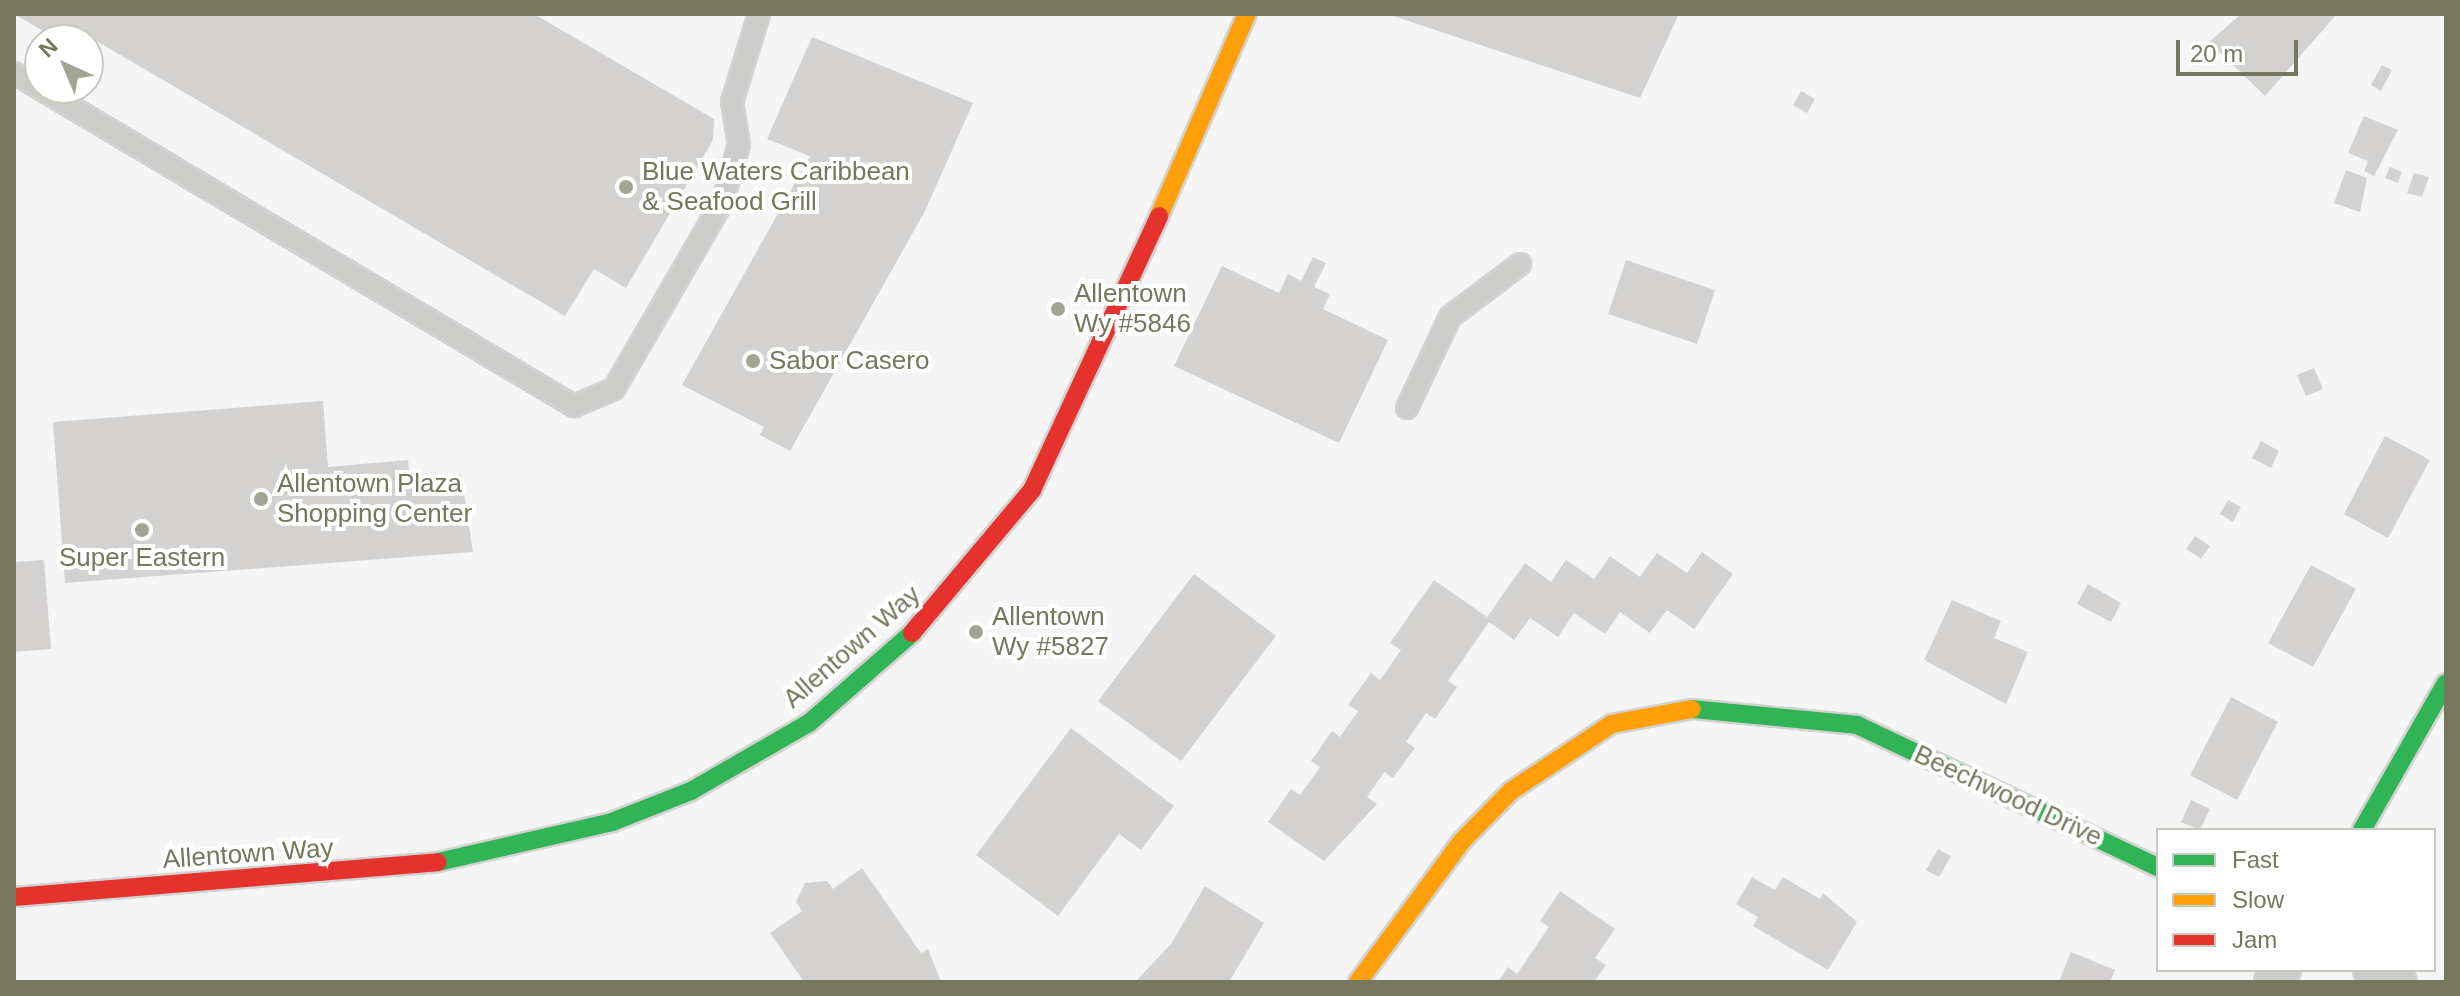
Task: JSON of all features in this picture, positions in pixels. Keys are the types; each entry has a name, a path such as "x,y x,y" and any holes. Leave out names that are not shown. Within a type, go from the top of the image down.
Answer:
{"street":[{"name":"Allentown Way","path":"14,897 393,870 499,851 612,822 691,791 809,723 927,620 981,562 1032,490 1079,399 1247,14"},
{"path":"2363,828 2446,683"},
{"name":"Beechwood Drive","path":"1358,982 1462,841 1511,791 1612,724 1718,707 1857,725 2156,866"},
{"path":"2377,972 2397,982"}],"lane":[{"path":"14,73 574,406 614,389 722,203 739,145 732,102 759,14"},
{"path":"1407,408 1450,317 1520,264"}],"building":[{"path":"14,14 534,14 714,119 713,140 626,288 594,269 565,316 104,45 104,24 31,24"},
{"path":"1387,14 1679,14 1640,98"},
{"path":"2241,14 2337,14 2265,96 2209,42"},
{"path":"812,37 973,103 925,211 790,451 760,435 764,427 682,385 810,156 767,139"},
{"path":"2382,65 2392,70 2381,91 2371,85"},
{"path":"1801,91 1815,99 1807,113 1793,105"},
{"path":"2364,116 2398,130 2374,176 2364,171 2368,161 2348,153"},
{"path":"2390,167 2402,172 2398,183 2385,178"},
{"path":"2346,170 2367,178 2360,212 2334,203"},
{"path":"2414,173 2429,177 2422,197 2407,193"},
{"path":"1313,257 1326,263 1314,287 1330,294 1323,309 1388,340 1339,443 1174,366 1222,266 1279,293 1288,274 1301,281"},
{"path":"1626,260 1715,290 1697,344 1608,314"},
{"path":"2314,368 2323,389 2306,396 2297,375"},
{"name":"Allentown Plaza Shopping Center","path":"323,401 328,467 408,460 410,479 461,474 473,552 65,583 53,422"},
{"path":"2385,436 2430,460 2388,538 2344,514"},
{"path":"2261,441 2279,451 2271,468 2252,458"},
{"path":"2228,500 2241,507 2233,522 2220,514"},
{"path":"2195,536 2210,546 2201,559 2186,549"},
{"path":"1702,552 1733,574 1694,629 1667,610 1650,633 1620,612 1605,634 1574,613 1558,637 1530,618 1514,640 1489,622 1448,681 1457,687 1435,719 1426,713 1406,742 1415,748 1393,778 1384,772 1367,797 1377,804 1324,861 1268,822 1291,789 1300,795 1320,767 1311,761 1332,731 1340,737 1358,711 1348,705 1371,673 1380,680 1401,650 1390,643 1434,580 1487,617 1525,563 1551,582 1566,560 1594,579 1610,556 1640,577 1657,553 1687,573"},
{"path":"44,560 51,649 14,652 14,562"},
{"path":"2311,565 2356,589 2313,667 2268,643"},
{"path":"1194,574 1276,636 1181,761 1098,701"},
{"path":"2088,584 2121,603 2111,622 2077,604"},
{"path":"1952,600 2001,621 1994,638 2028,652 2006,704 1924,660"},
{"path":"2231,697 2278,722 2237,800 2190,775"},
{"path":"1071,728 1174,806 1141,850 1119,834 1058,916 976,855"},
{"path":"2191,800 2210,809 2201,828 2181,822"},
{"path":"1938,849 1951,856 1939,877 1926,870"},
{"path":"862,868 921,953 928,949 941,982 804,982 770,933 802,911 796,902 805,883 827,881 833,889"},
{"path":"1752,877 1775,890 1783,877 1820,899 1823,893 1857,922 1828,970 1753,926 1758,917 1736,904"},
{"path":"1205,886 1264,923 1229,982 1135,982 1171,944"},
{"path":"1560,891 1615,929 1595,958 1606,965 1594,982 1498,982 1508,967 1517,974 1549,927 1540,921"},
{"path":"2071,952 2115,970 2110,982 2059,982"}],"traffic: fast":[{"path":"438,862 612,822 691,791 809,723 912,633"},
{"path":"2363,828 2446,683"},
{"path":"1692,709 1857,725 2156,866"}],"traffic: slow":[{"path":"1159,216 1247,14"},
{"path":"1358,982 1462,841 1511,791 1612,724 1692,709"}],"traffic: jam":[{"path":"912,633 1032,490 1159,216"},
{"path":"14,897 438,862"}],"place":[{"name":"Blue Waters Caribbean & Seafood Grill","path":"626,187"},
{"name":"Allentown Wy #5846","path":"1058,309"},
{"name":"Sabor Casero","path":"753,361"},
{"name":"Allentown Plaza Shopping Center","path":"261,499"},
{"name":"Super Eastern","path":"142,530"},
{"name":"Allentown Wy #5827","path":"976,632"}]}
